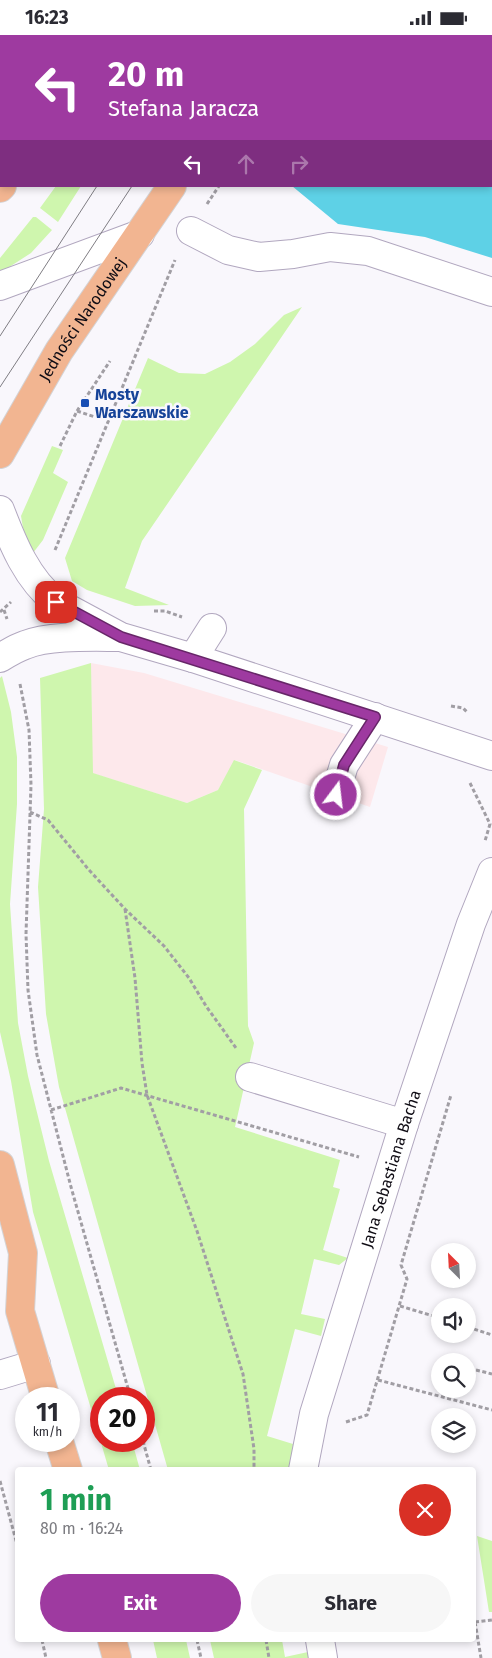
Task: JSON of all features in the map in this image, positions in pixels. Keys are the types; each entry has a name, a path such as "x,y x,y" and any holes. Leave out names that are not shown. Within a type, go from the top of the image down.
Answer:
{"main road":[{"name":"Jedności Narodowej","path":"0,454 59,351 170,188"},
{"path":"0,1165 23,1253 20,1311 43,1387"},
{"path":"0,1286 20,1311"},
{"path":"62,1452 67,1467"},
{"path":"112,1642 116,1658"}],"street":[{"path":"191,231 228,250 258,257 293,254 330,247 368,251 492,292"},
{"path":"0,286 140,234"},
{"path":"0,510 8,533 29,573 47,595 121,637 194,658 492,756"},
{"path":"194,658 212,628"},
{"path":"9,666 26,644 78,637 121,637"},
{"path":"336,795 344,765 375,717"},
{"name":"Jana Sebastiana Bacha","path":"304,1467 314,1414 404,1124 471,924 492,873"},
{"path":"250,1077 404,1124"},
{"path":"0,1375 36,1364"},
{"path":"320,1642 323,1658"}],"path":[{"path":"51,554 169,272 207,203 218,187"},
{"path":"60,446 77,411 110,361"},
{"path":"77,411 95,417"},
{"path":"0,612 4,610"},
{"path":"9,666 30,730 30,812 26,934 28,990 37,1055 128,1387"},
{"path":"468,780 490,824 485,843"},
{"path":"30,812 48,820 89,870 125,909 164,945 189,978 222,1030 251,1063 250,1077"},
{"path":"125,909 135,978 142,1063 147,1095 197,1231 243,1374 254,1449 254,1467"},
{"path":"51,1110 121,1088 427,1178"},
{"path":"314,1414 346,1422 368,1415 407,1279 402,1265 452,1089"},
{"path":"400,1306 431,1316"},
{"path":"476,1330 492,1335"},
{"path":"476,1370 492,1374"},
{"path":"378,1380 492,1411"},
{"path":"146,1452 150,1467"},
{"path":"0,1481 15,1537"},
{"path":"476,1622 492,1619"},
{"path":"476,1628 481,1658"},
{"path":"42,1642 46,1658"},
{"path":"197,1642 201,1658"},
{"path":"266,1642 269,1658"}],"shaded area":[{"path":"91,663 144,673 388,747 370,807 235,760 218,790 187,803 92,773"}],"green space":[{"path":"55,187 80,187 58,222 40,208"},
{"path":"33,217 36,217 52,230 31,253 0,273 0,258"},
{"path":"302,307 142,541 125,588 169,605 135,606 87,590 72,581 65,558 148,358 179,373 205,374 230,362 255,344 284,315"},
{"path":"52,446 63,450 53,473 68,482 43,540 33,553 23,528 21,516"},
{"path":"91,663 93,773 187,803 218,790 234,760 262,770 244,809 248,1026 254,1043 235,1127 340,1160 333,1187 340,1189 323,1250 348,1258 339,1265 314,1259 301,1314 325,1319 321,1336 295,1329 267,1436 293,1444 290,1467 167,1467 155,1424 155,1387 144,1387 59,1087 46,1014 38,887 44,809 40,678"},
{"path":"2,676 11,712 17,757 17,804 10,904 18,1023 28,1076 49,1161 115,1387 90,1387 90,1406 33,1212 11,1081 0,1032 0,678"},
{"path":"104,1452 135,1452 139,1467 108,1467"},
{"path":"477,1536 492,1541 492,1612 489,1612"},
{"path":"153,1642 186,1642 190,1658 157,1658"},
{"path":"210,1642 282,1642 285,1657 308,1652 310,1658 214,1658"}],"water":[{"path":"293,187 492,187 492,258 425,237 338,224"}],"tram line":[{"path":"0,336 96,187"},
{"path":"0,387 131,187"}],"place":[{"name":"Mosty Warszawskie","path":"85,403"}],"route":[{"path":"56,602 121,637 194,658 375,717 344,765 336,795"}]}
